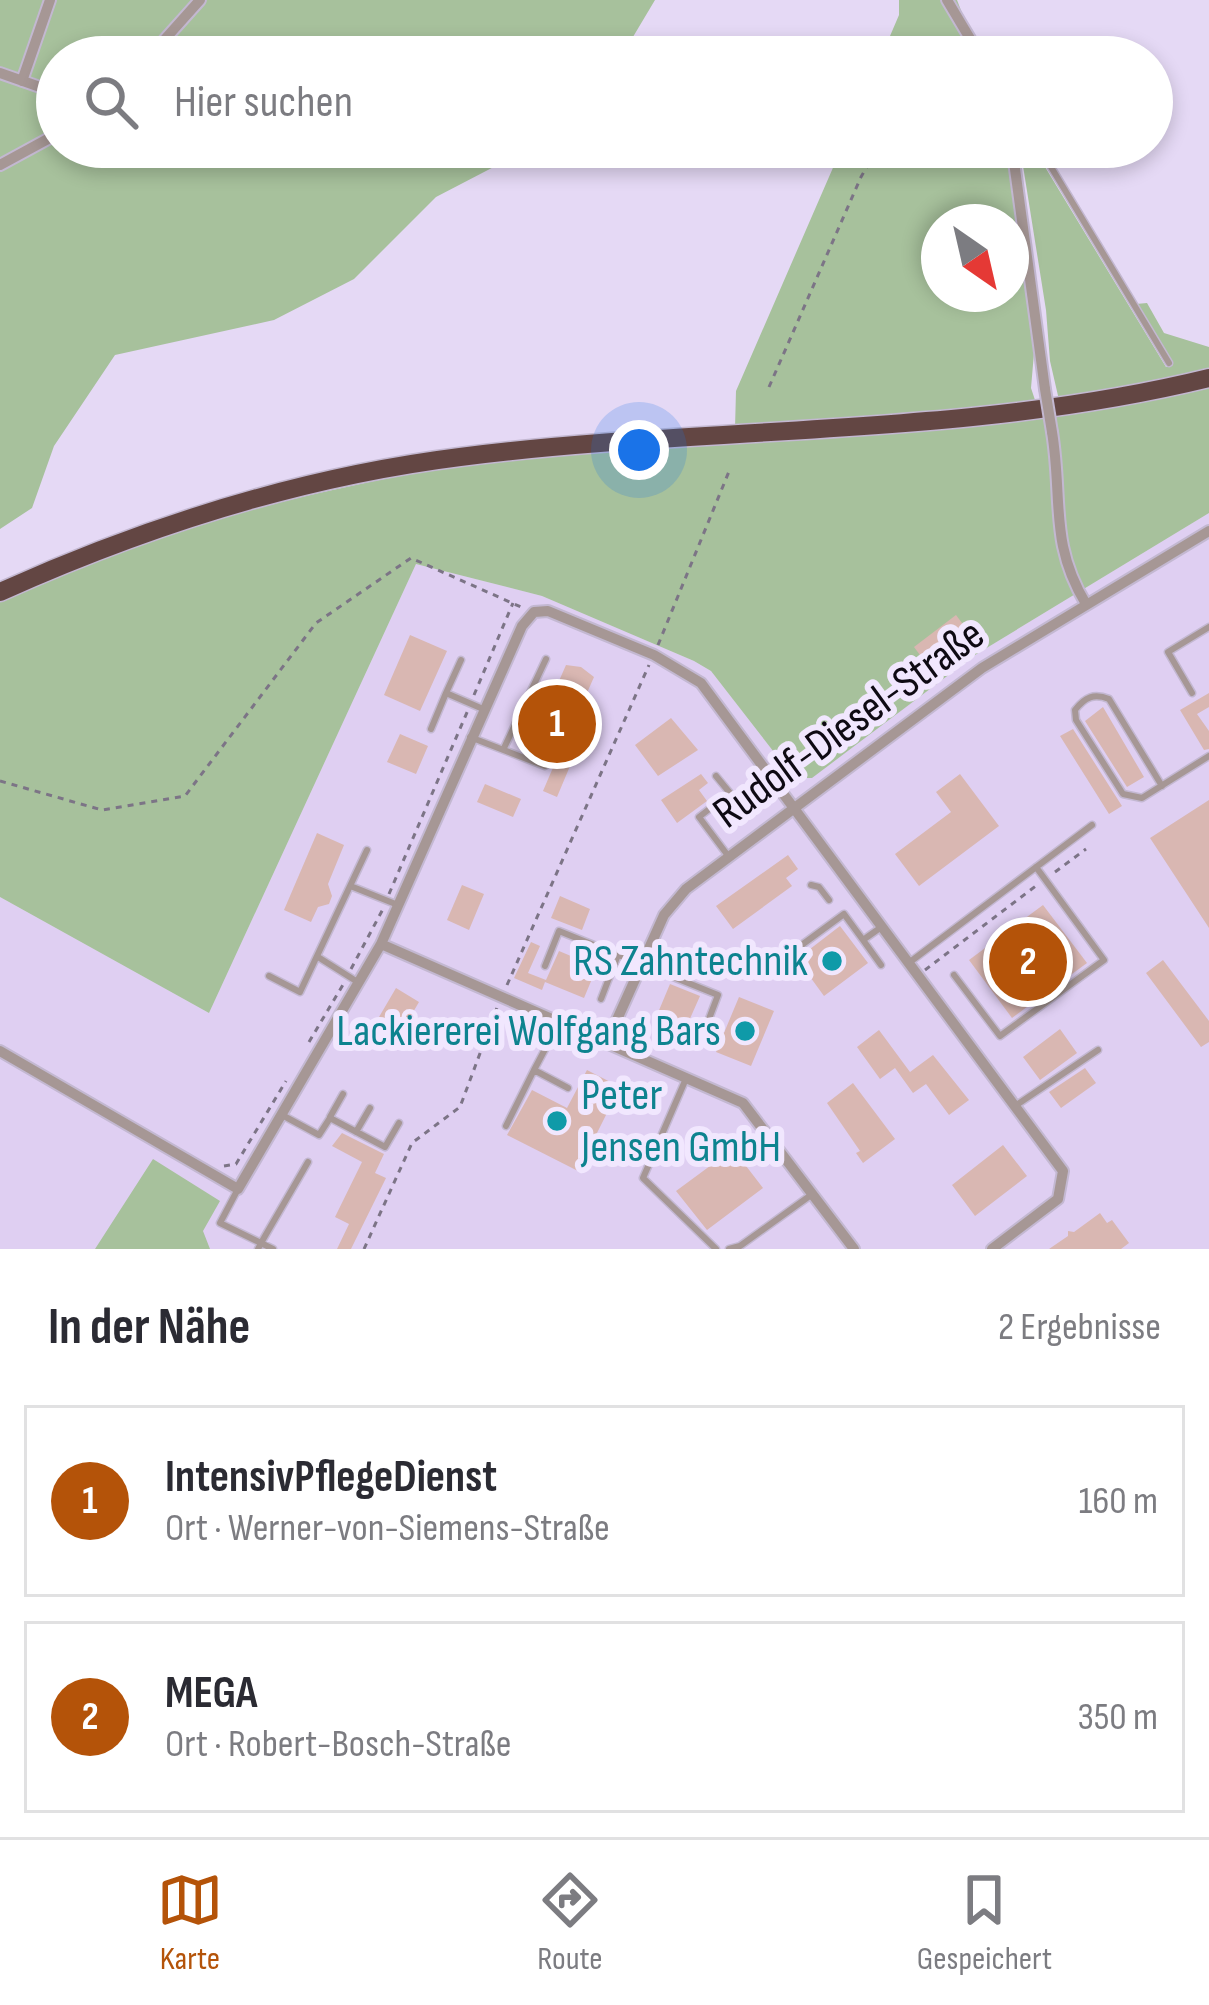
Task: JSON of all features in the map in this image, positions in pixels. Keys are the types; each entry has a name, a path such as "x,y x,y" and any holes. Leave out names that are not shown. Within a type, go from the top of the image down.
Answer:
{"highway":[{"path":"0,592 111,545 196,516 399,466 582,444 945,420 1085,403 1209,378"}],"street":[{"path":"38,36 50,0"},
{"path":"168,36 200,0"},
{"path":"946,0 970,36"},
{"path":"22,81 36,40"},
{"path":"0,74 36,86"},
{"path":"0,165 36,145"},
{"path":"1015,168 1059,490 1058,536 1064,564 1086,604"},
{"name":"Rudolf-Diesel-Straße","path":"606,1044 673,902 982,668 1209,531"},
{"path":"0,1052 238,1189 353,979 380,944 392,903 470,736 477,706 522,626 534,612 548,611 654,655 701,682 1063,1171 1058,1198 992,1249"},
{"path":"380,944 743,1103 854,1249"}],"lane":[{"path":"1052,168 1168,363"},
{"path":"1192,693 1168,652 1209,627"},
{"path":"504,748 546,658"},
{"path":"430,729 461,659"},
{"path":"446,693 477,706"},
{"path":"1162,786 1109,698 1098,694 1083,700 1076,720 1124,794 1142,798 1162,786 1209,756"},
{"path":"470,736 545,766"},
{"path":"716,776 730,794 699,817 729,856"},
{"path":"910,962 1092,825"},
{"path":"269,976 301,992 367,850"},
{"path":"954,975 1000,1036 1104,960 1036,867"},
{"path":"811,884 829,900"},
{"path":"353,887 392,903"},
{"path":"788,955 844,914 881,965"},
{"path":"862,940 883,926"},
{"path":"545,965 559,932 718,995 701,1040"},
{"path":"601,999 618,955"},
{"path":"318,957 353,979"},
{"path":"506,1126 559,1023"},
{"path":"1016,1106 1099,1050"},
{"path":"534,1070 568,1088"},
{"path":"686,1077 643,1178 716,1249"},
{"path":"281,1114 320,1135 343,1094"},
{"path":"356,1132 370,1108"},
{"path":"330,1118 385,1147 398,1123"},
{"path":"260,1246 308,1162"},
{"path":"238,1189 220,1222 273,1249"},
{"path":"729,1249 813,1194"}],"path":[{"path":"769,387 866,168"},
{"path":"364,1249 412,1143 460,1107 501,998 654,655 730,470"},
{"path":"0,781 102,810 185,796 316,623 411,559 534,612"},
{"path":"303,1052 353,979 392,903 477,706 513,603"},
{"path":"919,974 1086,849"},
{"path":"221,1166 236,1164 292,1072"}],"shaded area":[{"path":"1209,513 1209,1249 0,1249 0,897 209,1013 416,564 542,596 694,661 711,671 794,778 803,780 975,655"}],"green space":[{"path":"0,0 655,0 634,36 36,36 36,168 492,168 436,197 354,279 274,320 115,355 54,446 32,508 0,529"},
{"path":"899,0 957,0 971,36 890,36 899,15"},
{"path":"833,168 1009,168 1014,204 921,204 921,312 1028,312 1034,353 1031,388 1036,403 735,428 736,391"},
{"path":"1023,168 1046,168 1166,367 1173,365 1136,304 1147,303 1164,333 1209,347 1209,372 1059,400"},
{"path":"1209,386 1209,513 975,655 812,778 794,778 711,671 694,661 542,596 416,564 209,1013 0,897 0,602 60,575 242,513 430,470"},
{"path":"153,1159 220,1201 203,1231 210,1249 95,1249"}],"building":[{"path":"956,615 980,647 938,679 914,647"},
{"path":"410,635 447,651 420,711 384,695"},
{"path":"566,665 581,667 594,677 583,702 586,708 579,711 568,738 547,748 535,738 551,700 548,693 555,690"},
{"path":"1209,693 1209,707 1197,714 1209,731 1209,749 1204,750 1180,710"},
{"path":"1103,707 1144,777 1127,787 1085,721"},
{"path":"671,718 698,750 658,776 635,745"},
{"path":"1073,729 1122,806 1109,814 1060,736"},
{"path":"400,734 428,746 416,774 387,762"},
{"path":"564,742 578,747 557,797 543,791"},
{"path":"701,774 708,783 699,790 707,801 677,823 661,800"},
{"path":"960,774 999,826 919,886 895,854 951,812 936,792"},
{"path":"485,784 521,799 513,817 477,802"},
{"path":"1209,800 1209,928 1150,838"},
{"path":"317,833 344,845 328,884 329,904 318,907 311,922 284,910"},
{"path":"788,855 798,869 786,878 792,886 733,929 716,906"},
{"path":"462,885 484,894 469,930 447,920"},
{"path":"560,896 590,909 582,930 551,918"},
{"path":"1043,905 1087,963 1012,1018 969,960"},
{"name":"RS Zahntechnik","path":"840,926 868,963 824,996 797,959"},
{"path":"531,942 540,946 528,973 546,980 559,951 597,967 584,998 545,982 542,990 514,978"},
{"path":"1163,960 1209,1021 1209,1042 1201,1047 1146,973"},
{"path":"670,984 700,996 681,1039 652,1027"},
{"path":"396,988 419,1002 402,1031 379,1017"},
{"name":"Lackiererei Wolfgang Bars","path":"739,997 774,1011 751,1066 716,1052"},
{"path":"1060,1029 1077,1053 1040,1080 1023,1057"},
{"path":"879,1030 910,1072 933,1055 969,1100 949,1115 926,1084 913,1093 895,1068 880,1079 857,1047"},
{"path":"1085,1068 1096,1083 1061,1108 1049,1092"},
{"name":"Peter Jensen GmbH","path":"587,1070 620,1087 578,1171 507,1135 532,1090 567,1108"},
{"path":"853,1083 895,1139 863,1163 856,1153 860,1151 827,1103"},
{"path":"342,1133 384,1154 375,1173 386,1178 351,1249 337,1249 349,1224 335,1217 362,1162 332,1146"},
{"path":"1003,1145 1027,1176 975,1216 952,1185"},
{"path":"733,1149 763,1188 707,1230 676,1191"},
{"path":"1100,1213 1107,1223 1112,1220 1129,1243 1121,1249 1049,1249 1068,1236 1068,1231 1074,1232"}],"place":[{"name":"IntensivPflegeDienst","path":"557,724"},
{"name":"RS Zahntechnik","path":"832,961"},
{"name":"MEGA","path":"1028,962"},
{"name":"Lackiererei Wolfgang Bars","path":"745,1031"},
{"name":"Peter Jensen GmbH","path":"557,1121"}]}
